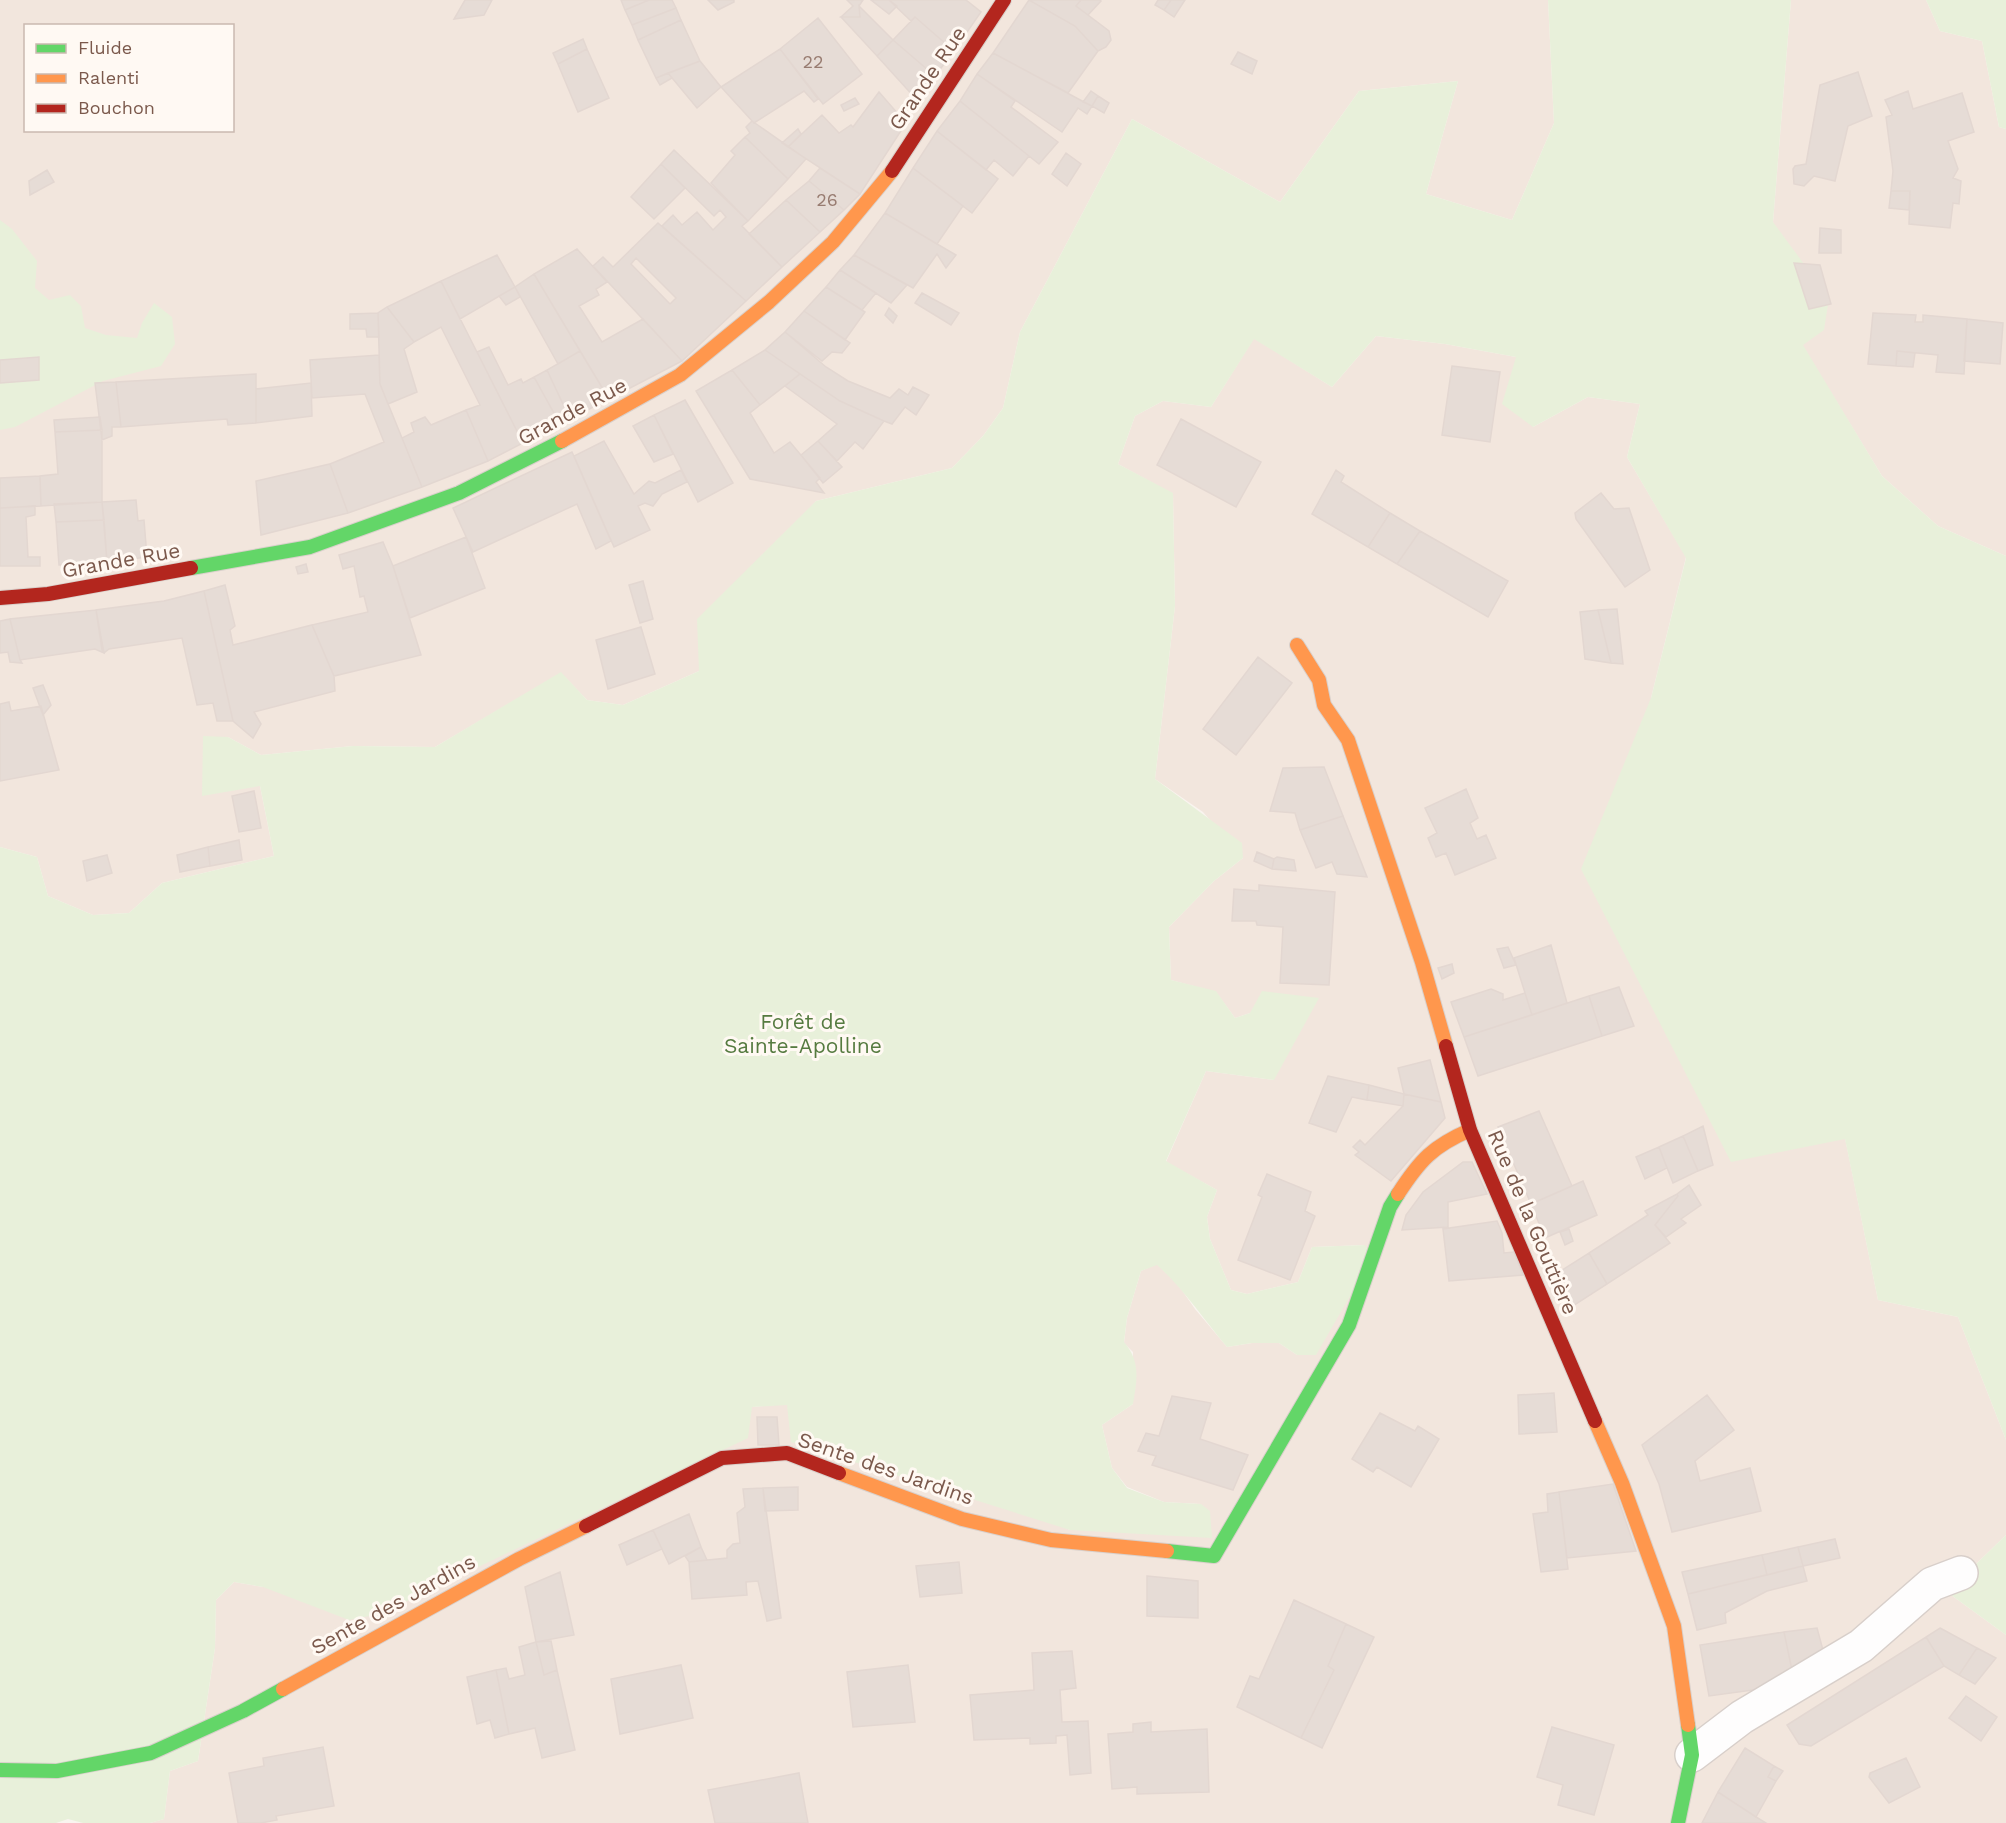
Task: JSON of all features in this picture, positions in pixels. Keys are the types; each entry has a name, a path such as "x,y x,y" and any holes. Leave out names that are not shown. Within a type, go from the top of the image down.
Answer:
{"street":[{"name":"Grande Rue","path":"0,598 48,594 310,547 459,493 575,435 680,375 769,302 833,242 881,187 1004,0"},
{"name":"Rue de la Gouttière","path":"1297,645 1318,680 1324,705 1348,740 1422,962 1470,1130 1622,1483 1674,1626 1692,1755 1678,1823"},
{"name":"Sente des Jardins","path":"0,1770 57,1771 151,1754 243,1711 519,1559 722,1458 787,1454 973,1521 1051,1540 1214,1556 1349,1325 1390,1207 1415,1168 1435,1148 1442,1142 1470,1130"},
{"path":"1692,1755 1742,1717 1861,1646 1932,1584 1961,1572"}],"shaded area":[{"path":"0,0 1548,0 1554,123 1512,220 1426,194 1458,81 1359,91 1280,202 1132,119 1020,332 1003,408 983,436 952,468 816,501 699,671 623,705 587,700 561,673 435,747 353,746 261,755 228,737 260,786 274,856 162,883 129,913 93,915 48,896 37,857 0,847"},
{"path":"1791,0 1926,0 1940,31 1982,41 1999,127 2006,129 2006,556 1938,526 1882,476 1802,345 1773,222"},
{"path":"1376,336 1445,344 1516,357 1533,427 1588,397 1640,404 1627,457 1686,557 1651,698 1845,1138 1878,1300 1958,1317 2006,1440 2006,1535 1947,1592 2006,1635 2006,1823 150,1823 164,1819 170,1771 198,1761 215,1648 216,1600 234,1582 263,1587 751,1407 787,1404 1070,1530 1201,1504 1164,1502 1127,1487 1112,1468 1102,1425 1133,1404 1133,1352 1124,1343 1127,1318 1141,1271 1157,1264 1177,1283 1195,1309 1227,1347 1252,1343 1279,1343 1297,1355 1365,1245 1312,1247 1298,1282 1247,1294 1231,1290 1210,1239 1207,1217 1217,1190 1166,1162 1206,1071 1274,1080 1250,1013 1235,1018 1216,992 1171,980 1169,927 1214,881 1243,858 1203,812 1155,779 1175,606 1173,494 1118,464 1135,416 1163,401 1211,407 1254,338 1332,387"}],"green space":[{"name":"Forêt de Sainte-Apolline","path":"1548,0 1791,0 1773,222 1829,298 1824,330 1803,345 1882,476 1938,526 2006,556 2006,1440 1958,1317 1878,1300 1845,1139 1731,1162 1581,869 1651,698 1686,558 1627,457 1640,404 1588,397 1533,427 1502,404 1516,357 1445,344 1376,336 1332,387 1254,339 1211,407 1163,401 1135,416 1118,464 1173,493 1175,606 1155,779 1242,843 1243,858 1214,881 1169,927 1171,980 1216,991 1235,1018 1250,1013 1262,991 1319,998 1274,1080 1206,1071 1166,1161 1217,1190 1207,1217 1210,1239 1231,1290 1247,1294 1298,1282 1312,1247 1365,1245 1372,1258 1316,1355 1297,1355 1279,1343 1252,1343 1227,1347 1185,1294 1157,1265 1141,1271 1127,1318 1124,1342 1135,1364 1133,1404 1102,1425 1112,1468 1127,1488 1164,1502 1201,1504 1210,1511 1212,1538 1070,1530 791,1442 787,1405 752,1407 748,1438 380,1614 349,1620 263,1587 234,1582 216,1600 215,1648 198,1761 170,1771 164,1819 150,1823 83,1823 68,1819 56,1823 0,1823 0,847 37,857 48,896 93,915 129,913 162,883 274,856 260,786 202,796 203,736 228,737 261,755 353,746 435,747 561,672 587,700 623,705 699,671 697,619 816,501 952,468 983,436 1003,408 1020,332 1132,119 1280,202 1359,91 1458,81 1426,194 1512,220 1554,123"},
{"path":"1926,0 2006,0 2006,129 1999,127 1982,41 1940,31"},
{"path":"0,220 12,229 37,261 35,288 49,300 70,295 81,306 85,328 106,335 137,338 142,323 154,303 172,317 175,344 161,366 103,381 15,427 0,430"},
{"path":"2006,1535 2006,1635 1947,1592"}],"building":[{"path":"465,0 492,0 484,15 454,19"},
{"path":"621,0 649,0 625,10"},
{"path":"649,0 672,0 676,8 632,25 625,10"},
{"path":"708,0 734,0 734,2 718,10"},
{"path":"847,0 863,0 859,6 860,17 841,17 853,6"},
{"path":"871,0 889,0 897,6 889,14"},
{"path":"889,0 966,0 981,12 954,51 915,17 911,21"},
{"path":"1029,0 1081,0 1076,6 1109,31 1111,40 1106,47 1098,51 1075,26"},
{"path":"1029,0 1075,26 1098,51 1068,93 993,53"},
{"path":"1081,0 1101,1 1088,15 1076,6"},
{"path":"1158,0 1171,0 1164,10 1155,5"},
{"path":"1171,0 1185,0 1174,17 1164,10"},
{"path":"859,6 893,40 877,56 841,17 860,17"},
{"path":"676,8 681,20 638,40 632,25"},
{"path":"915,17 954,51 935,76 893,40"},
{"path":"818,18 862,74 823,104 780,49"},
{"path":"681,20 700,61 656,78 638,40"},
{"path":"583,39 587,49 558,64 553,53"},
{"path":"893,40 935,76 915,98 877,56"},
{"path":"587,49 609,98 578,112 558,64"},
{"path":"780,49 818,99 814,102 804,91 754,123 721,87"},
{"path":"1238,52 1257,61 1252,74 1231,64"},
{"path":"993,53 1092,106 1087,114 1078,108 1062,132 977,74"},
{"path":"700,61 721,87 697,108 668,73"},
{"path":"1858,72 1872,116 1848,126 1835,181 1814,176 1804,186 1794,184 1793,169 1795,166 1806,164 1820,85"},
{"path":"668,73 672,78 660,85 656,78"},
{"path":"977,74 1015,101 1011,107 1058,142 1039,164 960,101"},
{"path":"1091,91 1098,96 1092,106 1083,102"},
{"path":"1908,91 1913,109 1962,93 1974,132 1948,141 1958,169 1953,178 1961,181 1959,204 1953,203 1950,228 1909,224 1910,191 1891,191 1893,171 1886,117 1892,115 1885,100"},
{"path":"879,92 906,123 860,194 788,147 822,115 839,133 851,125 853,127"},
{"path":"1098,96 1109,103 1104,113 1092,106"},
{"path":"855,98 859,104 844,111 841,105"},
{"path":"960,101 1029,156 1013,176 994,160 986,170 937,131"},
{"path":"752,121 806,159 788,179 745,137 750,133 746,127"},
{"path":"798,129 801,134 788,147 782,143"},
{"path":"937,131 998,179 972,213 913,168"},
{"path":"745,137 788,179 748,221 711,183 735,155 731,151"},
{"path":"674,150 748,221 742,226 782,267 746,301 662,226 673,215 682,225 697,212 713,230 726,217 720,210 714,216 661,164"},
{"path":"1066,153 1081,164 1067,186 1052,174"},
{"path":"661,164 685,188 654,219 631,197"},
{"path":"820,168 860,194 844,210 809,181"},
{"path":"913,168 963,206 937,244 885,213"},
{"path":"47,170 54,182 30,195 29,181"},
{"path":"809,181 844,210 820,232 786,200"},
{"path":"1891,191 1910,191 1909,210 1889,208"},
{"path":"786,200 820,232 782,267 749,234"},
{"path":"885,213 956,255 946,268 937,254 913,288 854,255"},
{"path":"658,223 746,301 682,361 593,266 603,257 613,267","holes":["636,258 676,298 670,304 631,264"]},
{"path":"1820,228 1841,230 1841,253 1819,253"},
{"path":"577,249 607,282 596,289 599,295 579,306 602,342 643,319 682,361 609,399 534,274"},
{"path":"497,255 515,287 460,319 441,281"},
{"path":"854,255 907,285 891,303 840,270"},
{"path":"1794,263 1820,265 1831,304 1809,309"},
{"path":"840,270 876,293 862,310 826,287"},
{"path":"534,274 580,351 558,364 515,287"},
{"path":"441,281 523,443 488,461 466,410 480,405 441,327 414,342 387,307"},
{"path":"515,287 520,297 506,305 499,296"},
{"path":"826,287 865,312 845,340 804,311"},
{"path":"922,293 959,313 951,325 915,303"},
{"path":"387,307 414,342 404,349 417,392 388,404 380,384 378,313"},
{"path":"889,308 897,316 893,323 885,315"},
{"path":"804,311 850,343 842,353 832,352 822,361 785,332"},
{"path":"378,313 379,337 367,337 366,329 350,329 350,314"},
{"path":"1873,313 1916,315 1915,322 1923,322 1923,315 1967,319 1964,374 1936,372 1938,355 1897,351 1896,366 1868,364"},
{"path":"1967,319 2003,323 2000,364 1964,361"},
{"path":"785,332 826,367 848,381 890,398 899,389 908,395 913,387 929,395 916,415 905,407 892,424 884,421 840,401 765,350"},
{"path":"489,347 508,385 521,379 523,383 534,377 560,424 523,443 477,352"},
{"path":"765,350 800,374 760,405 732,370"},
{"path":"580,351 609,399 570,419 547,370"},
{"path":"1897,351 1915,353 1913,367 1896,366"},
{"path":"379,355 380,384 422,487 348,513 330,464 384,442 365,394 312,398 310,360"},
{"path":"39,357 39,380 0,383 0,360"},
{"path":"1452,366 1500,372 1490,442 1442,435"},
{"path":"547,370 570,419 560,424 534,377"},
{"path":"732,370 760,405 750,413 774,453 790,442 820,478 816,482 824,493 750,479 696,391"},
{"path":"256,374 256,423 228,425 227,419 121,427 116,382"},
{"path":"800,374 840,401 884,421 863,449 855,442 837,461 818,441 837,424 785,386"},
{"path":"116,382 121,427 112,427 112,436 102,440 95,383"},
{"path":"311,383 312,416 256,423 256,389"},
{"path":"685,400 733,483 698,502 654,415"},
{"path":"466,410 488,461 422,487 402,438 414,432 411,423 425,417 431,425"},
{"path":"654,415 673,454 654,462 633,426"},
{"path":"100,417 102,430 55,432 54,420"},
{"path":"1181,419 1261,462 1236,507 1157,465"},
{"path":"102,430 102,502 41,506 40,476 58,474 55,432"},
{"path":"604,441 634,494 649,481 655,483 681,470 687,482 662,494 653,506 645,503 638,506 650,530 614,547 574,456"},
{"path":"818,441 842,467 823,483 801,455"},
{"path":"572,452 611,541 596,549 577,504 473,552 453,508"},
{"path":"330,464 348,513 261,535 256,481"},
{"path":"1336,470 1344,476 1341,482 1390,513 1368,547 1312,514"},
{"path":"40,476 41,506 0,508 0,478"},
{"path":"1601,493 1614,509 1629,508 1650,570 1625,587 1576,519 1575,513"},
{"path":"136,500 138,521 144,520 147,557 107,562 102,502"},
{"path":"102,502 104,520 56,522 54,504"},
{"path":"35,506 35,515 26,517 28,557 40,557 40,566 0,566 0,508"},
{"path":"1390,513 1420,531 1397,564 1368,547"},
{"path":"104,520 107,562 59,565 56,522"},
{"path":"1420,531 1508,581 1488,617 1397,564"},
{"path":"466,537 485,588 410,618 393,566"},
{"path":"383,542 393,566 421,655 334,676 312,625 368,612 364,596 360,597 354,566 343,569 339,555"},
{"path":"306,564 308,572 298,574 296,567"},
{"path":"643,581 653,619 640,623 629,585"},
{"path":"225,585 235,626 230,630 233,645 312,625 334,676 335,691 254,712 261,724 253,738 233,721 204,591"},
{"path":"204,591 233,721 217,721 213,703 197,705 182,638 109,649 104,653 102,650 96,610 164,601"},
{"path":"1617,609 1623,664 1611,663 1598,610"},
{"path":"96,610 104,653 95,649 20,660 10,619"},
{"path":"1598,610 1611,663 1585,659 1580,612"},
{"path":"10,619 22,663 10,662 8,652 0,653 0,621"},
{"path":"641,627 655,674 608,689 596,640"},
{"path":"1258,657 1292,683 1236,755 1203,729"},
{"path":"43,685 51,705 43,715 33,688"},
{"path":"9,702 11,711 41,706 59,770 0,781 0,704"},
{"path":"1324,767 1343,816 1300,830 1295,813 1270,811 1283,768"},
{"path":"1466,789 1478,818 1470,823 1477,839 1486,835 1496,858 1455,875 1446,853 1436,857 1428,838 1437,833 1425,808"},
{"path":"254,791 261,828 239,832 232,796"},
{"path":"1343,816 1367,877 1337,874 1332,862 1316,868 1300,830"},
{"path":"239,840 242,860 210,866 208,847"},
{"path":"208,847 210,866 180,872 177,855"},
{"path":"1257,852 1274,859 1272,869 1254,861"},
{"path":"107,855 112,873 87,881 83,861"},
{"path":"1277,857 1294,860 1296,871 1272,869 1274,859"},
{"path":"1259,885 1335,892 1329,985 1280,983 1283,927 1257,925 1256,921 1232,921 1234,889 1259,891"},
{"path":"1551,945 1567,1003 1532,1015 1514,958"},
{"path":"1508,947 1516,965 1504,968 1497,949"},
{"path":"1452,964 1454,973 1442,979 1438,968"},
{"path":"1619,987 1634,1026 1602,1036 1589,996"},
{"path":"1491,989 1503,994 1503,1000 1525,993 1532,1015 1464,1037 1451,1002"},
{"path":"1589,996 1602,1036 1478,1076 1464,1037"},
{"path":"1430,1060 1441,1102 1404,1094 1398,1068"},
{"path":"1328,1076 1369,1085 1367,1100 1352,1097 1336,1132 1309,1123"},
{"path":"1369,1085 1404,1094 1403,1106 1367,1100"},
{"path":"1404,1094 1441,1102 1445,1118 1391,1181 1355,1155 1359,1152 1353,1147 1360,1140 1365,1145 1403,1106"},
{"path":"1539,1111 1572,1186 1531,1204 1498,1127"},
{"path":"1703,1126 1713,1165 1698,1171 1683,1136"},
{"path":"1683,1136 1698,1171 1673,1183 1659,1147"},
{"path":"1659,1147 1667,1168 1645,1179 1636,1157"},
{"path":"1463,1162 1472,1162 1487,1194 1448,1202 1448,1227 1402,1230 1406,1215 1423,1192"},
{"path":"1267,1174 1311,1192 1305,1211 1315,1216 1290,1280 1238,1260 1262,1197 1258,1195"},
{"path":"1583,1181 1597,1215 1545,1238 1531,1204"},
{"path":"1689,1185 1701,1205 1681,1219 1686,1223 1666,1237 1655,1225 1678,1196 1677,1194"},
{"path":"1677,1194 1678,1196 1655,1225 1670,1243 1607,1284 1589,1253 1648,1215 1645,1211"},
{"path":"1497,1221 1502,1233 1504,1253 1514,1252 1523,1275 1449,1281 1443,1229"},
{"path":"1569,1229 1573,1241 1565,1245 1560,1232"},
{"path":"1589,1253 1607,1284 1573,1306 1559,1272"},
{"path":"1554,1393 1557,1432 1519,1434 1518,1395"},
{"path":"1707,1395 1734,1430 1695,1461 1700,1481 1750,1468 1761,1511 1672,1532 1659,1484 1642,1445"},
{"path":"1172,1396 1211,1403 1200,1439 1248,1455 1233,1490 1152,1465 1156,1456 1138,1451 1146,1433 1159,1436"},
{"path":"1380,1413 1415,1431 1418,1426 1439,1439 1411,1487 1377,1467 1373,1472 1352,1459"},
{"path":"757,1417 777,1417 779,1445 758,1445"},
{"path":"1613,1484 1636,1551 1567,1558 1559,1492"},
{"path":"798,1487 798,1510 765,1511 763,1488"},
{"path":"763,1488 781,1618 767,1621 758,1581 746,1582 747,1595 692,1599 689,1562 727,1558 727,1550 733,1544 740,1543 737,1513 745,1507 743,1489"},
{"path":"1559,1492 1568,1569 1541,1572 1533,1514 1548,1512 1547,1494"},
{"path":"689,1514 701,1547 669,1564 653,1530"},
{"path":"653,1530 662,1549 627,1565 619,1545"},
{"path":"1835,1539 1840,1558 1803,1566 1798,1547"},
{"path":"701,1547 707,1560 689,1562 685,1556"},
{"path":"1798,1547 1803,1566 1767,1575 1762,1555"},
{"path":"1762,1555 1767,1575 1688,1594 1682,1572"},
{"path":"959,1562 962,1593 920,1597 916,1566"},
{"path":"1803,1566 1807,1581 1767,1591 1725,1613 1726,1623 1697,1630 1688,1594"},
{"path":"560,1572 574,1635 536,1642 525,1587"},
{"path":"1147,1576 1198,1581 1198,1618 1147,1616"},
{"path":"1294,1600 1346,1624 1328,1666 1334,1670 1301,1738 1237,1707 1250,1676 1259,1679"},
{"path":"1346,1624 1374,1637 1322,1748 1301,1738 1334,1670 1328,1666"},
{"path":"1817,1628 1824,1654 1793,1675 1784,1632"},
{"path":"1940,1628 1977,1648 1959,1675 1944,1666 1926,1637"},
{"path":"1784,1632 1793,1675 1775,1687 1709,1696 1700,1645"},
{"path":"1926,1637 1944,1666 1811,1746 1799,1744 1787,1725"},
{"path":"551,1641 557,1670 544,1675 536,1642"},
{"path":"536,1642 544,1675 557,1670 575,1750 542,1758 535,1728 509,1734 496,1670 506,1668 509,1679 525,1675 519,1647"},
{"path":"1977,1648 1996,1658 1975,1684 1959,1675"},
{"path":"1072,1651 1076,1688 1060,1690 1062,1722 1088,1721 1091,1773 1070,1775 1067,1735 1056,1736 1056,1743 1030,1744 1030,1738 974,1740 970,1695 1034,1690 1032,1653"},
{"path":"681,1665 693,1718 620,1734 611,1679"},
{"path":"908,1665 915,1722 853,1727 847,1672"},
{"path":"496,1670 509,1734 495,1738 490,1720 477,1724 467,1677"},
{"path":"1966,1696 1997,1717 1981,1741 1949,1718"},
{"path":"1151,1722 1151,1732 1207,1729 1209,1792 1137,1794 1137,1787 1112,1789 1108,1734 1133,1732 1133,1724"},
{"path":"1552,1727 1614,1745 1594,1815 1558,1805 1563,1785 1537,1777"},
{"path":"323,1747 334,1806 276,1816 277,1820 261,1823 238,1823 229,1773 264,1766 263,1758"},
{"path":"1745,1748 1774,1766 1768,1777 1776,1781 1756,1817 1718,1792"},
{"path":"1906,1758 1920,1787 1889,1803 1869,1777 1870,1773"},
{"path":"1774,1766 1783,1771 1776,1781 1768,1777"},
{"path":"799,1773 808,1823 715,1823 708,1790"},
{"path":"1718,1792 1756,1817 1766,1823 1702,1823"}],"traffic: fast":[{"path":"191,568 310,547 459,493 562,441"},
{"path":"1167,1551 1214,1556 1349,1325 1390,1207 1398,1194"},
{"path":"0,1770 57,1771 151,1753 243,1711 283,1689"},
{"path":"1678,1823 1692,1755 1688,1725"}],"traffic: slow":[{"path":"562,441 680,375 769,302 833,242 892,171"},
{"path":"1297,645 1319,680 1324,705 1348,740 1422,962 1446,1046"},
{"path":"1398,1194 1428,1155 1446,1142 1470,1130"},
{"path":"1595,1421 1622,1483 1674,1626 1688,1725"},
{"path":"839,1473 962,1519 1051,1540 1167,1551"},
{"path":"283,1689 519,1559 586,1526"}],"traffic: jam":[{"path":"892,171 1004,0"},
{"path":"0,598 48,594 191,568"},
{"path":"1446,1046 1470,1130 1595,1421"},
{"path":"586,1526 722,1458 787,1453 839,1473"}]}
